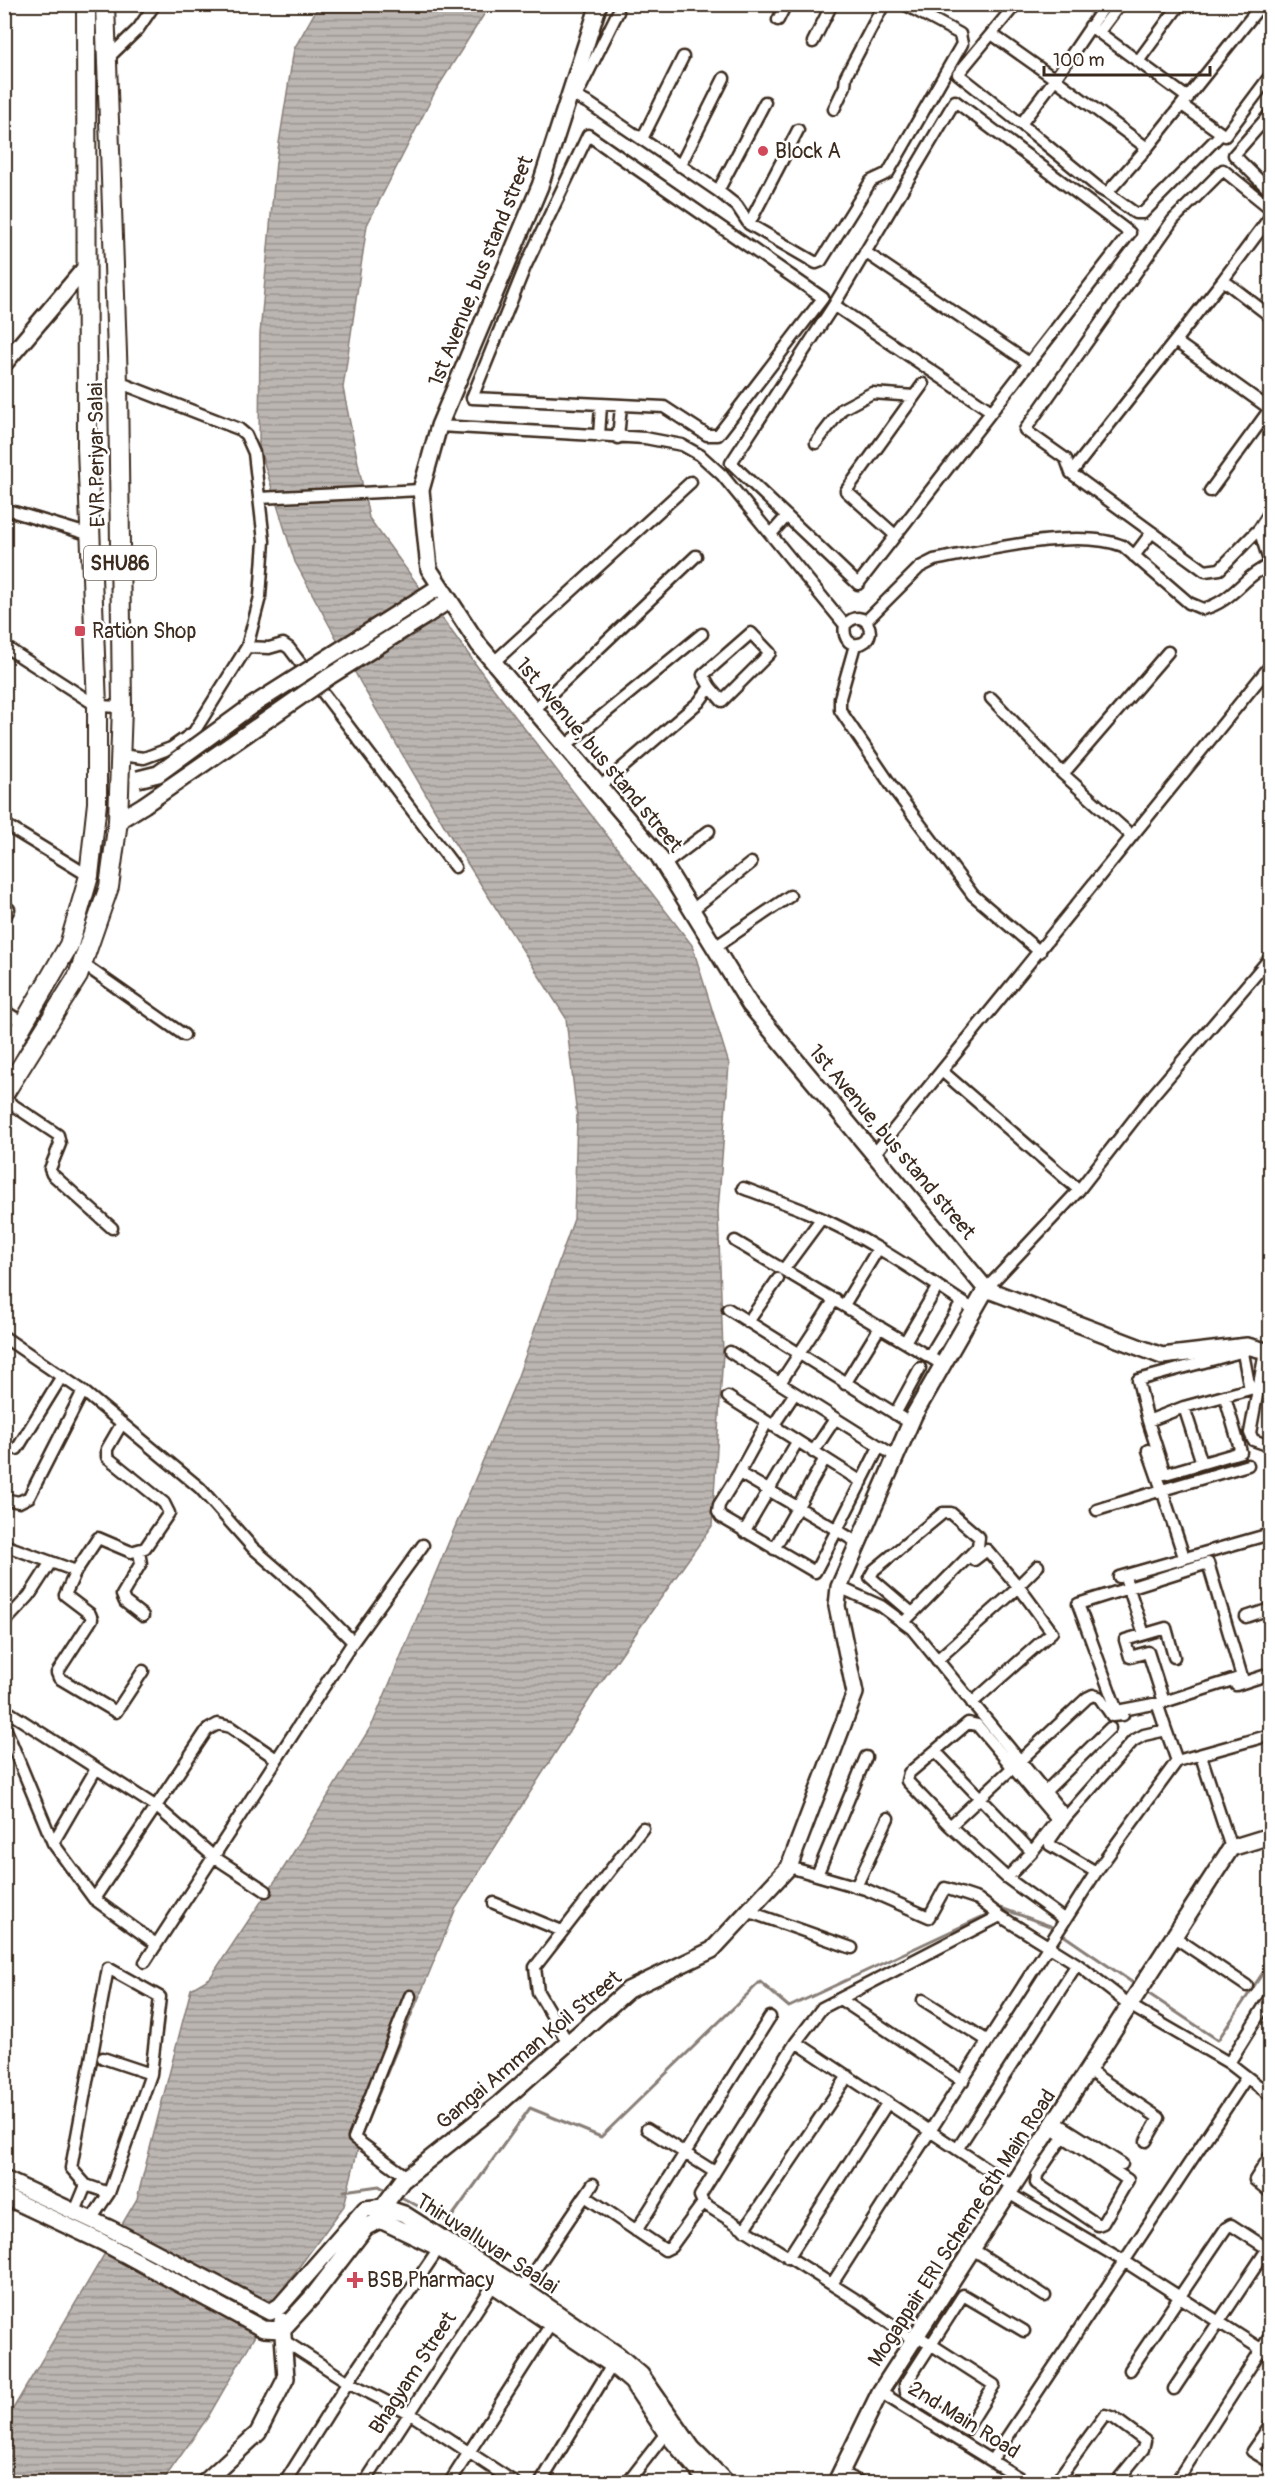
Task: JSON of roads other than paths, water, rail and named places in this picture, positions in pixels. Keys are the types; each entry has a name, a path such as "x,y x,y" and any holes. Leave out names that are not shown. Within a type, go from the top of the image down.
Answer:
{"main road":[{"name":"EVR Periyar Salai","path":"4,1057 69,945 89,876 97,803 97,706 87,448 86,4"},
{"name":"EVR Periyar Salai","path":"4,1096 78,976 83,964 109,887 118,821 122,707 119,444 105,4"},
{"path":"87,448 119,444"}],"street":[{"path":"108,58 138,28 155,4"},
{"name":"1st Avenue, bus stand street","path":"599,4 573,95 540,186 439,426 421,490 429,568 448,601 494,662 601,786 664,865 750,1005 986,1289 1162,1356 1242,1349 1247,1346 1267,1357"},
{"path":"778,20 786,4"},
{"path":"813,42 832,4"},
{"path":"834,109 845,86 846,76 884,4"},
{"path":"618,12 573,95 718,191 737,206 749,224 816,263 822,261 871,181 888,173 962,44 960,34 904,4"},
{"path":"1016,4 993,35 958,74 1135,213 1143,213 1221,134"},
{"path":"1094,29 1106,4"},
{"path":"1021,124 1094,29 1120,4"},
{"path":"1139,60 1180,4"},
{"path":"1107,193 1185,102 1262,4"},
{"path":"1094,29 1139,60 1224,136 1270,76"},
{"path":"993,35 1147,148"},
{"path":"642,140 683,57"},
{"path":"680,166 724,78"},
{"path":"955,101 1130,233 858,584 731,463 834,305 865,252 955,101"},
{"path":"718,191 765,102"},
{"path":"1269,186 1234,156 1270,114"},
{"path":"749,224 798,130"},
{"path":"588,135 823,298 717,435 707,435 664,407 601,405 472,398 525,267 588,135"},
{"path":"1270,208 1223,170 1173,220 1024,430 1066,459 1071,473 1205,571 1220,569 1259,529 1270,512"},
{"path":"1071,473 1223,280 1270,216"},
{"path":"865,252 1029,363"},
{"path":"4,364 85,268"},
{"path":"1223,280 1270,316"},
{"path":"834,305 992,411"},
{"path":"1175,341 1270,409 1210,491"},
{"path":"118,382 238,429 246,435 254,453 264,541 260,597 247,647 194,732 171,748 144,758 120,755"},
{"path":"895,535 846,491 923,384"},
{"path":"816,443 842,409 873,393 914,396"},
{"path":"599,436 601,405"},
{"path":"618,438 621,406"},
{"path":"439,426 645,438 682,445 700,455 722,476 845,625"},
{"path":"494,662 691,482"},
{"path":"259,498 421,490"},
{"path":"4,509 91,535"},
{"path":"771,534 787,516"},
{"path":"866,621 920,567 934,560 1027,543 1097,539 1123,546 1189,603 1203,609 1229,598 1256,571 1270,564 1259,529"},
{"path":"1134,556 1152,532"},
{"path":"534,710 696,556"},
{"path":"120,777 138,779 158,774 250,707 439,587"},
{"path":"118,821 320,682 448,601"},
{"path":"858,618 866,621 870,628 869,637 863,643 855,645 847,641 843,634 845,625 850,619 858,618"},
{"path":"751,633 770,653 722,701 710,687 703,675 751,633"},
{"path":"565,746 702,634"},
{"path":"247,647 269,648 283,644 289,648 455,867"},
{"path":"855,645 840,698 840,710 893,788 973,895 1040,952"},
{"path":"4,646 97,706 122,707"},
{"path":"1064,774 1168,652"},
{"path":"875,1153 1270,666"},
{"path":"601,786 699,702 710,687"},
{"path":"991,698 1064,774 1132,836"},
{"path":"4,824 89,876"},
{"path":"664,865 710,831"},
{"path":"692,910 751,863"},
{"path":"715,947 790,896"},
{"path":"986,1289 1079,1190 1153,1095 1270,958"},
{"path":"83,964 184,1035"},
{"path":"4,1011 25,1024"},
{"path":"943,1072 1079,1190"},
{"path":"4,1096 58,1135 60,1144 50,1169 52,1174 112,1228"},
{"path":"743,1188 821,1219 878,1249 968,1306 929,1357"},
{"path":"784,1269 821,1219"},
{"path":"735,1240 942,1365"},
{"path":"780,1383 798,1355 878,1249"},
{"path":"748,1322 778,1279"},
{"path":"905,1342 938,1286"},
{"name":"Gangai Amman Koil Street","path":"283,2335 366,2227 384,2208 404,2179 499,2104 628,1990 712,1950 789,1867 855,1693 837,1606 839,1587 910,1423 942,1365 968,1306 986,1289"},
{"path":"728,1309 844,1384 910,1423"},
{"path":"844,1384 880,1327"},
{"path":"4,1337 83,1391 201,1488 253,1548 306,1594 352,1642"},
{"path":"1148,1421 1184,1407 1250,1389 1242,1349 1138,1380 1148,1421 1165,1474 1241,1452 1225,1397"},
{"path":"730,1352 895,1456"},
{"path":"1267,1357 1250,1433 1253,1440 1270,1446"},
{"path":"895,1414 920,1368"},
{"path":"17,1449 62,1376"},
{"path":"4,1499 19,1502 29,1497 83,1391"},
{"path":"795,1393 770,1424 719,1505 718,1512 744,1532 815,1572 879,1447"},
{"path":"728,1397 862,1482"},
{"path":"1184,1407 1202,1463"},
{"path":"813,1452 835,1419"},
{"path":"122,1423 107,1449 107,1457 164,1503 169,1513 146,1548 139,1552 120,1548 103,1538 94,1540 65,1595 90,1614 92,1619 57,1673 59,1678 116,1712 143,1671"},
{"path":"744,1532 797,1442"},
{"path":"1148,1450 1184,1557"},
{"path":"774,1549 824,1460"},
{"path":"1098,1510 1248,1465"},
{"path":"739,1473 858,1543"},
{"path":"906,1624 912,1613 978,1548 980,1537 951,1513 943,1513 874,1570 870,1577 912,1613"},
{"path":"1144,1634 1128,1586 1122,1576 1270,1534"},
{"path":"4,1545 76,1571"},
{"path":"145,1962 352,1642 423,1545"},
{"path":"906,1624 983,1551 987,1550 1018,1586 1052,1632 972,1703"},
{"path":"139,1552 141,1563 122,1595 125,1602 143,1616"},
{"path":"4,1623 29,1596 51,1562"},
{"path":"1208,1563 1242,1677 1162,1705 1117,1711 1078,1604 1128,1586 1208,1563"},
{"path":"937,1660 1038,1566"},
{"path":"839,1587 880,1606 906,1624 972,1703 1057,1820 1032,1852 1007,1878"},
{"path":"1246,1617 1270,1609"},
{"path":"1174,1657 1166,1628 1125,1640 1130,1657 1148,1652 1166,1730 1177,1761"},
{"path":"950,1826 1087,1698 1093,1695 1115,1716 1270,1674"},
{"path":"4,1709 158,1808 214,1857 266,1891"},
{"path":"1066,1818 1044,1792 974,1723 969,1723 909,1773 907,1781 950,1826 1007,1878 1057,1933 1077,1964 1133,2004 1229,2063 1270,2095"},
{"path":"94,1899 158,1808 207,1730 218,1724 230,1727 275,1758"},
{"path":"4,1725 53,1843 94,1899 156,1944"},
{"path":"1044,1792 1110,1728"},
{"path":"1096,1872 1050,1845 1050,1840 1066,1818 1133,1741 1144,1735 1166,1730"},
{"path":"832,2284 1096,1872 1177,1761 1270,1735"},
{"path":"935,1751 1032,1852"},
{"path":"1201,1756 1231,1848 1270,1836"},
{"path":"817,1875 866,1757"},
{"path":"53,1843 96,1769"},
{"path":"856,1887 888,1818"},
{"path":"568,2043 538,1992 535,1967 643,1828"},
{"name":"Mogappair ERI Scheme 6th Main Road","path":"838,2478 880,2392 1012,2190 1057,2129 1089,2071 1176,1938 1231,1848"},
{"path":"789,1867 856,1887 929,1917 945,1888 978,1899 996,1913 1057,1933"},
{"path":"494,1903 562,1932"},
{"path":"747,1911 852,1948"},
{"path":"996,1913 822,2008 796,2042 701,2192 703,2203 788,2258 916,2338 932,2345 994,2385 966,2430 905,2389 932,2345 961,2298 966,2295 1024,2331"},
{"path":"1176,1938 1247,1986"},
{"path":"958,2148 1077,1964"},
{"path":"90,2221 110,2193 151,2074 160,1997 108,1968 71,2168 86,2185 110,2193"},
{"path":"404,2179 354,2138 410,1996"},
{"path":"840,1999 963,2081"},
{"path":"923,2000 988,2041"},
{"path":"1229,2063 1270,2000"},
{"path":"636,2231 770,2017"},
{"path":"796,2042 932,2130 1012,2190 1266,2352"},
{"path":"103,2058 151,2074"},
{"path":"1089,2071 1160,2118 1146,2140"},
{"path":"744,2230 848,2076"},
{"path":"992,2460 1246,2078"},
{"path":"788,2258 888,2102"},
{"path":"647,2129 713,2171"},
{"path":"1057,2129 1128,2180 1102,2223 1098,2225 1036,2183 1037,2175 1057,2129"},
{"path":"1057,2129 1122,2164"},
{"path":"1270,2156 1255,2180 1270,2192"},
{"path":"4,2179 275,2309 283,2335 286,2378 258,2433 204,2482"},
{"path":"522,2289 593,2184"},
{"path":"74,2214 86,2185"},
{"path":"4,2196 102,2242 263,2329 283,2335 348,2382 409,2413 514,2482"},
{"path":"585,2196 663,2249 668,2249 703,2203"},
{"name":"Thiruvalluvar Saalai","path":"384,2208 551,2324 641,2374 692,2448 726,2482"},
{"name":"Thiruvalluvar Saalai","path":"275,2309 365,2209 384,2208 404,2214 522,2289 615,2360 666,2433 708,2482"},
{"path":"1130,2370 1226,2228 1231,2225 1265,2247 1266,2251 1174,2389"},
{"path":"285,2482 348,2382 439,2248"},
{"path":"974,2250 1045,2296"},
{"name":"Bhagyam Street","path":"365,2482 493,2285"},
{"path":"450,2482 551,2324"},
{"path":"1176,2482 1266,2352 1270,2336"},
{"path":"541,2482 615,2360"},
{"name":"2nd Main Road","path":"880,2392 1026,2482"},
{"path":"1056,2482 1105,2415 1114,2418 1145,2441 1143,2449 1116,2482"},
{"path":"1270,2424 1252,2451 1270,2462"},
{"path":"628,2482 666,2433"},
{"path":"838,2478 860,2482"}],"waterway":[{"path":"996,1910 1001,1908 1050,1926 1136,1985"},
{"path":"399,2196 448,2222 530,2108 601,2137 760,1982 789,2007 990,1913"},
{"path":"1143,1990 1218,2040 1270,1962"},
{"path":"344,2191 379,2186 387,2191"}],"place":[{"name":"Block A","path":"763,151"},
{"name":"Ration Shop","path":"80,631"},
{"name":"BSB Pharmacy","path":"355,2280"}]}
